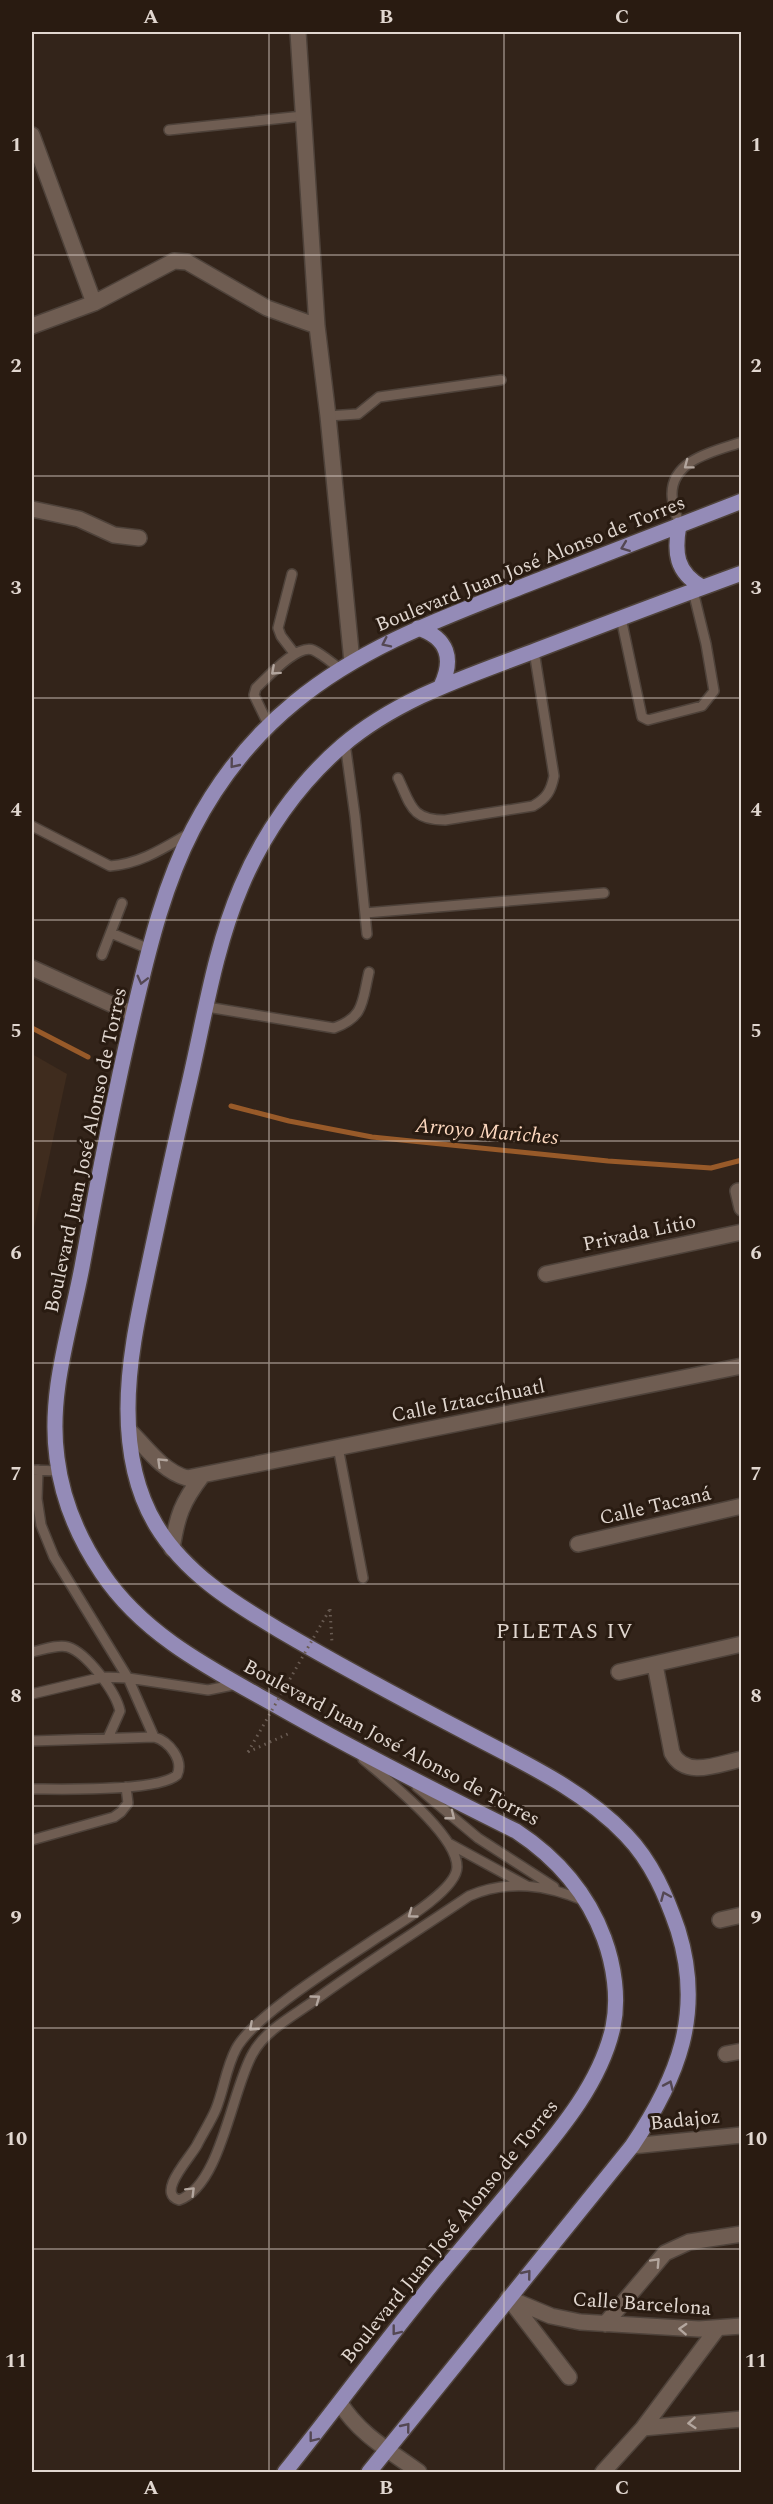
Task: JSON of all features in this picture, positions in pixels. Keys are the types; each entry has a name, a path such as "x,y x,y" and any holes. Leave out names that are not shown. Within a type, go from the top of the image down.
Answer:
{"main road":[{"name":"Boulevard Juan José Alonso de Torres","path":"285,2472 432,2285 550,2143 584,2095 602,2060 613,2028 614,1984 607,1946 587,1902 563,1869 536,1844 516,1831 353,1749 238,1684 158,1633 121,1598 100,1570 79,1533 59,1471 55,1421 58,1378 111,1110 133,1014 149,949 176,868 192,832 226,775 269,726 291,706 346,665 418,628 741,501"},
{"path":"679,525 677,560 697,589"},
{"path":"369,2472 632,2146 654,2113 669,2084 683,2042 688,1993 682,1945 667,1898 656,1877 628,1837 594,1805 575,1792 333,1661 215,1590 172,1549 154,1522 144,1501 133,1464 129,1430 131,1352 168,1175 223,938 241,886 267,836 302,787 345,743 393,711 441,686 741,573"},
{"path":"418,628 436,636 447,654 447,674 441,686"}],"street":[{"path":"298,32 317,326 328,416 346,665"},
{"path":"32,135 94,303"},
{"path":"32,326 94,303 160,267 174,261 181,261 267,308 317,326"},
{"path":"32,508 79,519 114,535 139,538"},
{"path":"32,968 133,1014"},
{"path":"738,1191 741,1208"},
{"name":"Privada Litio","path":"546,1274 741,1232"},
{"name":"Calle Iztaccíhuatl","path":"129,1430 176,1474 187,1478 741,1366"},
{"path":"172,1549 185,1497 202,1476"},
{"name":"Calle Tacaná","path":"578,1544 741,1506"},
{"path":"619,1672 741,1644"},
{"path":"656,1665 672,1753 680,1764 695,1769 741,1759"},
{"path":"720,1920 741,1916"},
{"path":"726,2054 741,2051"},
{"name":"Badajoz","path":"632,2146 741,2135"},
{"path":"605,2324 665,2253 690,2242 741,2234"},
{"path":"508,2298 568,2378"},
{"name":"Calle Barcelona","path":"508,2298 551,2316 605,2324 717,2329 741,2326"},
{"path":"603,2472 643,2428 717,2329"},
{"path":"340,2403 364,2434 419,2472"},
{"path":"643,2428 741,2419"}],"lane":[{"path":"169,130 303,116"},
{"path":"328,416 358,414 379,397 501,380"},
{"path":"679,525 672,496 673,482 679,471 698,457 741,442"},
{"path":"292,574 278,628 280,636 294,653"},
{"path":"621,618 642,717 648,720 702,706 714,690 697,589"},
{"path":"269,726 254,695 256,688 294,653 303,648 313,650 346,665"},
{"path":"398,778 412,807 420,817 431,820 445,820 533,806 544,800 551,790 554,776 534,651"},
{"path":"345,743 367,934"},
{"path":"32,826 110,866 123,866 149,857 192,832"},
{"path":"365,913 604,893"},
{"path":"102,954 122,903"},
{"path":"111,933 149,949"},
{"path":"207,1007 334,1028 350,1023 360,1012 369,972"},
{"path":"338,1447 363,1578"},
{"path":"59,1471 35,1470 41,1526 54,1557 128,1678 154,1737"},
{"path":"32,1652 63,1646 70,1647 103,1677 114,1694 120,1711 108,1738"},
{"path":"32,1694 103,1677 128,1678 208,1690 238,1684"},
{"path":"32,1741 154,1737 171,1747 179,1768 177,1776 169,1781 126,1787 32,1790"},
{"path":"353,1749 422,1812 450,1844 528,1886"},
{"path":"407,1778 478,1838 557,1889 587,1902"},
{"path":"32,1840 114,1817 128,1803 126,1787"},
{"path":"450,1844 457,1868 451,1882 435,1897 311,1983 245,2035 230,2063 216,2108 191,2156 170,2186 170,2192 175,2199 179,2200 189,2195 203,2178 231,2116 245,2068 264,2038 356,1970 469,1896 498,1887 528,1886 557,1889"}],"path":[{"path":"309,1724 248,1752 330,1609 333,1661"}],"shaded area":[{"path":"32,1054 67,1074 32,1237"}],"waterway":[{"name":"Arroyo Mariches","path":"32,1028 88,1057"},
{"name":"Arroyo Mariches","path":"231,1106 289,1121 372,1137 608,1161 711,1168 742,1160"}],"district":[{"name":"PILETAS IV","path":"565,1630"}]}
